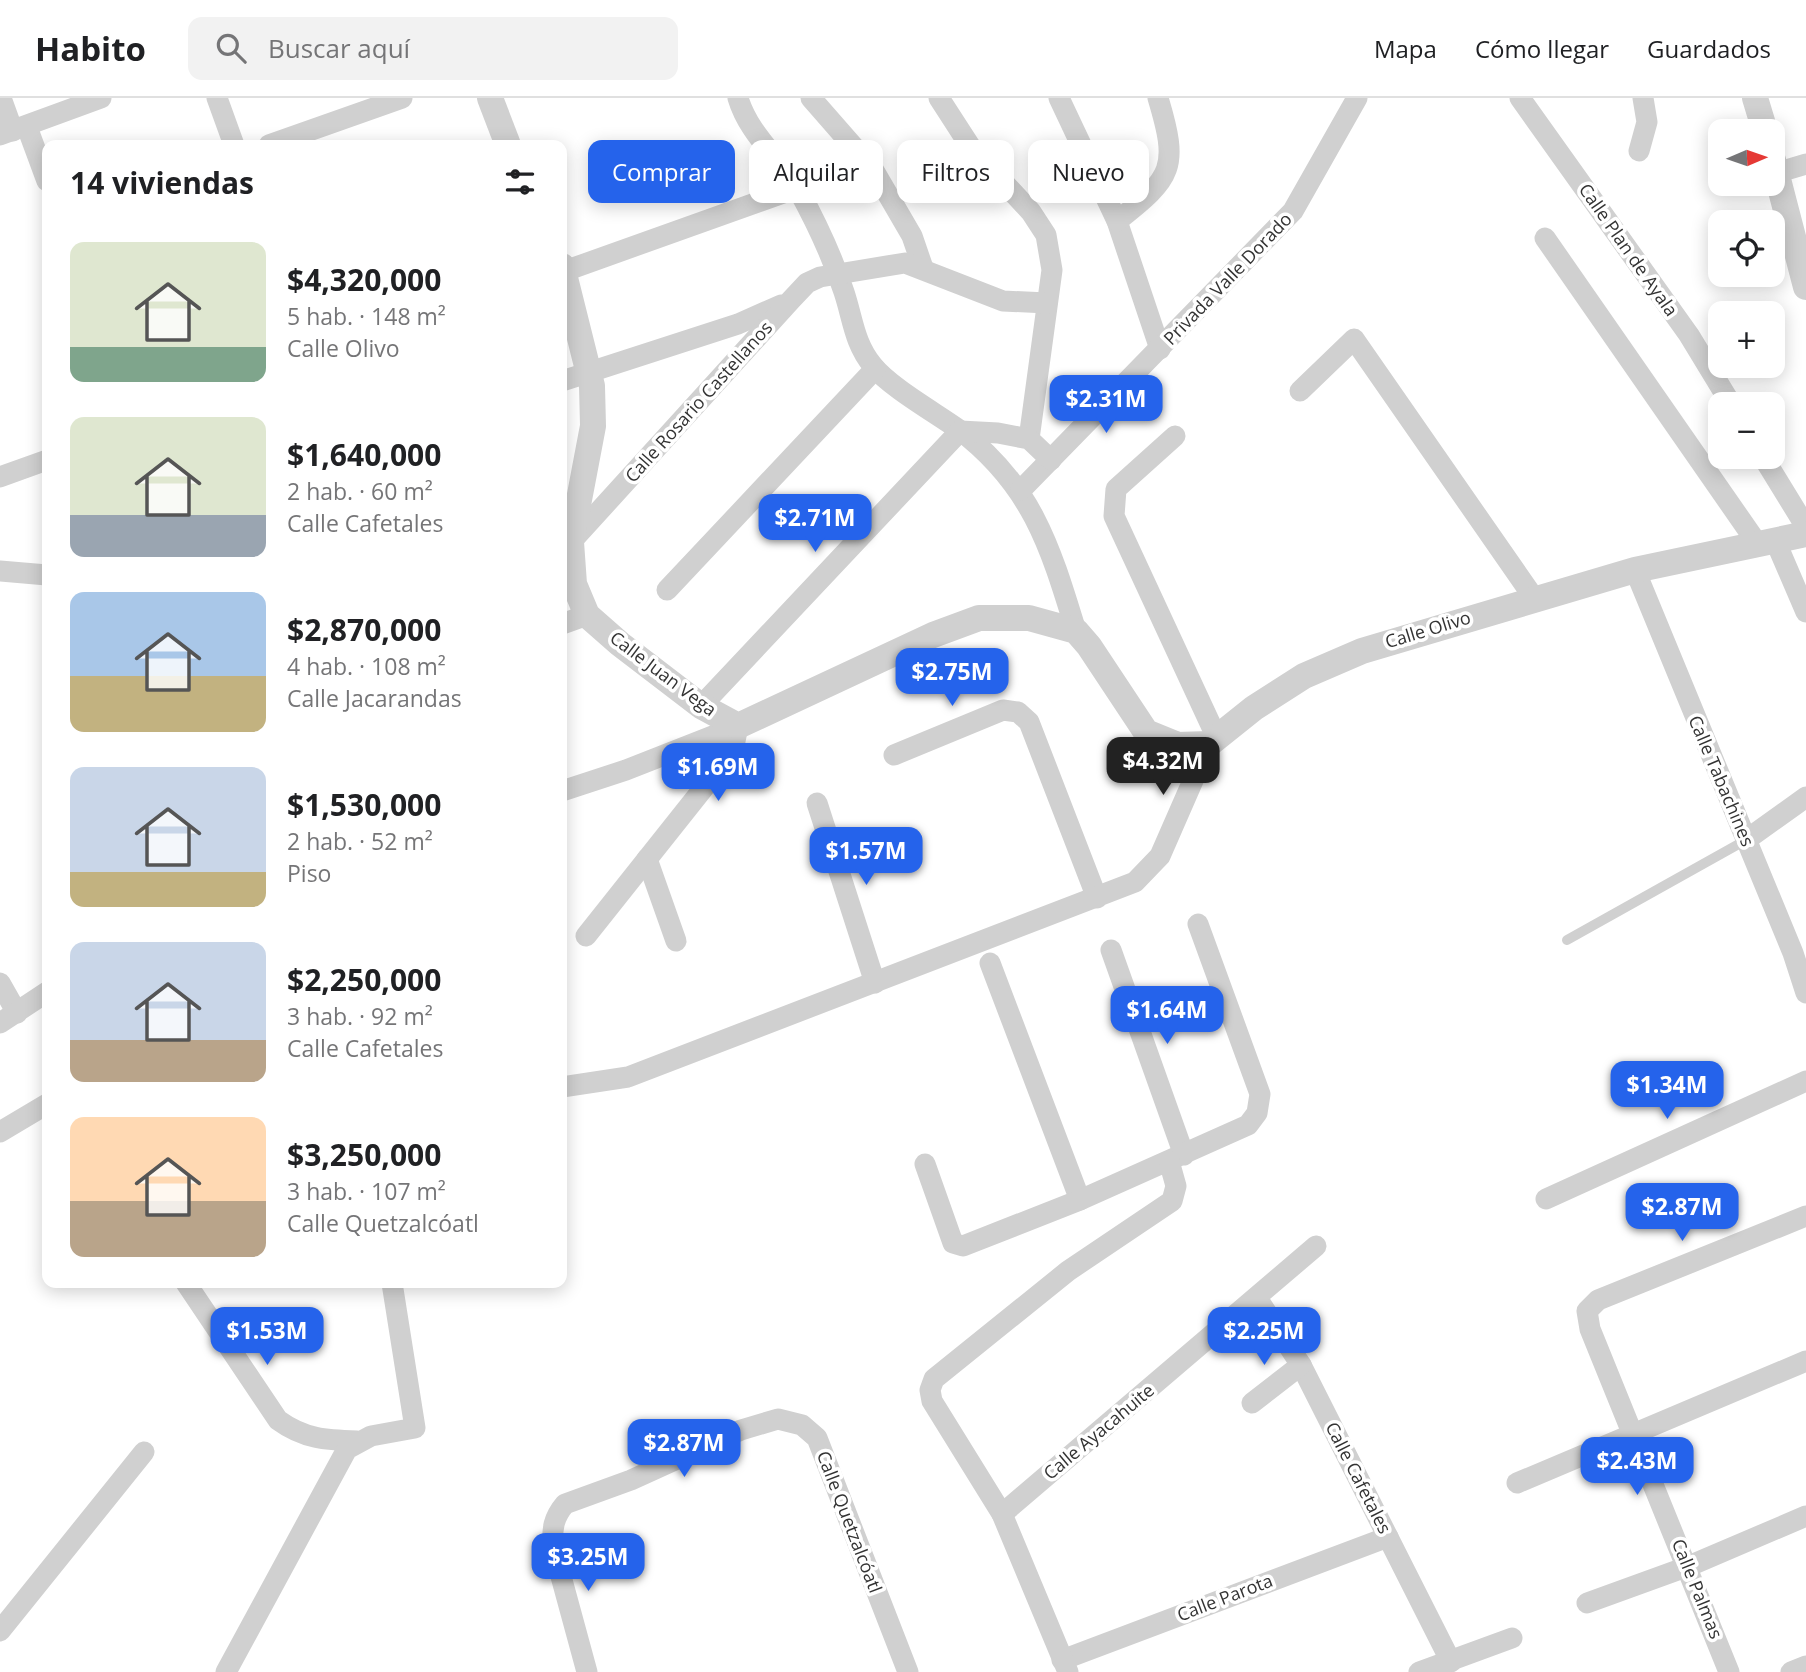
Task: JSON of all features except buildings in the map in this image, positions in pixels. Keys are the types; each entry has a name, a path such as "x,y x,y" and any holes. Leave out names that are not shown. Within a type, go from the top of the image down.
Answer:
{"street":[{"path":"1,98 13,131 42,174"},
{"path":"13,131 101,98"},
{"path":"217,98 232,140"},
{"path":"283,140 402,98"},
{"path":"490,98 506,140"},
{"path":"738,98 743,117 760,140"},
{"path":"811,98 873,169 912,236 923,268"},
{"path":"939,98 970,146 1031,212 1046,235 1052,270 1029,439"},
{"path":"1059,98 1117,221 1160,349"},
{"path":"1117,221 1155,191 1169,167 1170,138 1158,98"},
{"name":"Privada Valle Dorado","path":"1021,490 1293,211 1357,98"},
{"name":"Calle Plan de Ayala","path":"1521,98 1689,335 1724,392"},
{"path":"1639,151 1647,122 1643,98"},
{"path":"1755,98 1761,119"},
{"path":"1785,166 1806,164"},
{"path":"1782,196 1806,287"},
{"path":"567,269 754,203"},
{"path":"804,203 835,272 860,349 875,369 960,431 1021,490 1049,542 1076,631 1089,646 1146,732 1178,745 1213,740"},
{"path":"1545,239 1766,542 1806,612"},
{"name":"Calle Rosario Castellanos","path":"571,542 807,284 835,272 905,263 1003,301 1048,303"},
{"name":"Calle Juan Vega","path":"567,286 588,372 593,426 569,505 573,584 587,615 701,706 738,726"},
{"path":"567,379 738,324 791,300"},
{"path":"1300,391 1354,340 1534,598"},
{"path":"667,590 875,369"},
{"path":"701,706 960,431 998,433 1029,439 1051,460"},
{"path":"567,1086 628,1077 1097,898 1135,882 1149,870 1160,856 1213,740 1114,516 1116,489 1175,436"},
{"path":"0,477 42,462"},
{"path":"1770,469 1806,527"},
{"name":"Calle Olivo","path":"1213,740 1304,676 1338,661 1534,598 1635,570 1806,534"},
{"name":"Calle Tabachines","path":"1635,570 1746,840 1799,950 1806,993"},
{"path":"0,571 42,575"},
{"path":"567,622 587,615"},
{"path":"567,788 626,770 738,726 933,635 979,618 1029,618 1076,631"},
{"path":"894,755 1003,710 1018,712 1029,722 1097,898"},
{"path":"586,936 733,751 738,726"},
{"path":"1746,840 1806,797"},
{"path":"817,803 875,983"},
{"path":"647,859 676,941"},
{"path":"925,1164 953,1243 958,1246 1080,1200 1248,1125 1256,1113 1260,1094 1198,924"},
{"path":"1065,1666 1002,1514 932,1401 930,1390 934,1379 1068,1271 1172,1201 1176,1186 1177,1158 1111,950"},
{"path":"990,963 1080,1200"},
{"path":"0,983 8,1018 42,995"},
{"path":"1546,1199 1806,1081"},
{"path":"0,1132 42,1107"},
{"name":"Calle Palmas","path":"1729,1672 1689,1566 1590,1329 1587,1311 1598,1300 1806,1216"},
{"name":"Calle Ayacahuite","path":"1002,1514 1316,1246"},
{"path":"189,1288 278,1420 297,1434 317,1440 357,1441 415,1428 393,1288"},
{"name":"Calle Cafetales","path":"1257,1298 1301,1365 1451,1662"},
{"path":"1517,1483 1806,1361"},
{"path":"1252,1403 1301,1365"},
{"name":"Calle Quetzalcóatl","path":"587,1672 553,1547 552,1527 565,1504 631,1480 741,1430 778,1419 802,1425 817,1438 908,1672"},
{"path":"226,1672 347,1449 357,1441"},
{"path":"0,1631 144,1452"},
{"path":"1587,1603 1689,1566 1806,1516"},
{"name":"Calle Parota","path":"1065,1666 1388,1537"},
{"path":"1419,1672 1512,1638"},
{"path":"1791,1672 1806,1666"}],"lane":[{"path":"1567,940 1746,840"}]}
